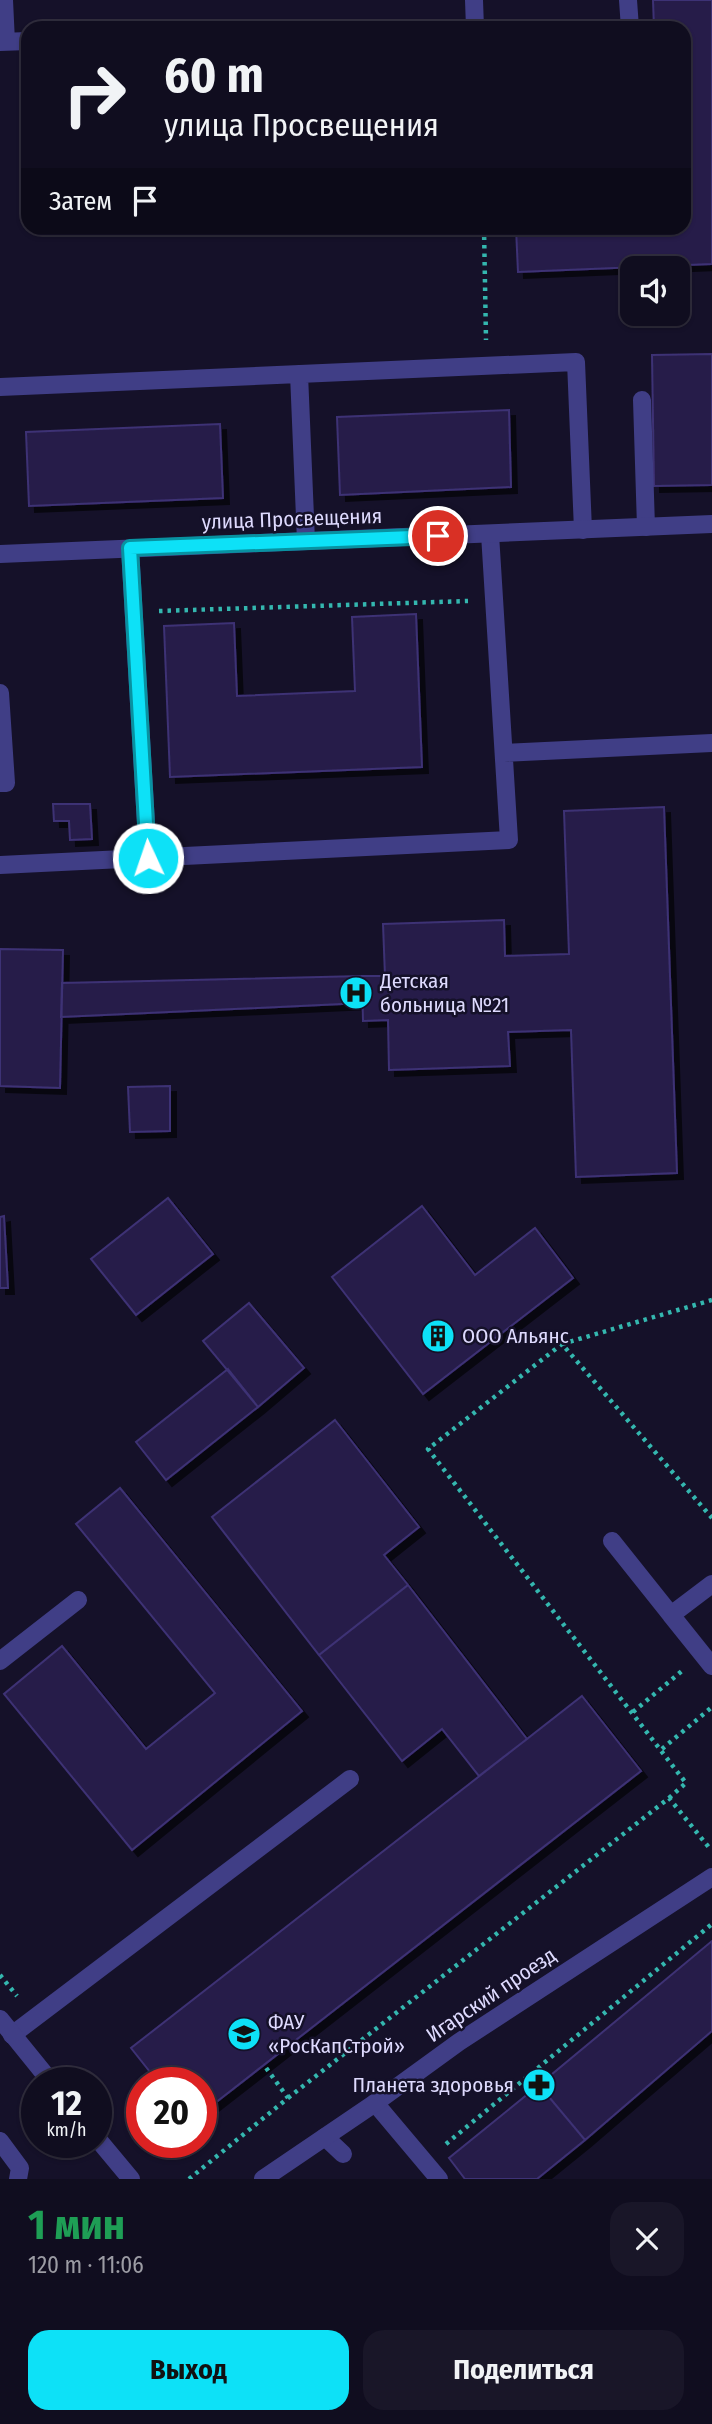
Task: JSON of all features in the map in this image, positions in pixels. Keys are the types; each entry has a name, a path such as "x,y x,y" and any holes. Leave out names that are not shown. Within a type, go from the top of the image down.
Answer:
{"street":[{"path":"4,0 3,42 21,41"},
{"path":"474,0 475,21"},
{"path":"628,0 630,21"},
{"path":"0,387 576,362 583,530"},
{"path":"299,374 306,541"},
{"path":"642,400 646,527"},
{"name":"улица Просвещения","path":"0,554 712,524"},
{"path":"0,865 509,840 491,534"},
{"path":"130,548 148,858"},
{"path":"0,693 6,783 0,783"},
{"path":"503,753 712,743"},
{"path":"612,1541 707,1660"},
{"path":"671,1615 712,1584"},
{"path":"0,1661 78,1600"},
{"path":"12,2035 350,1779"},
{"name":"Игарский проезд","path":"262,2179 375,2103 459,2042 712,1877"},
{"path":"0,2020 39,2067"},
{"path":"375,2103 439,2179"},
{"path":"325,2137 343,2154"},
{"path":"0,2141 20,2168 18,2179"},
{"path":"112,2156 131,2179"}],"path":[{"path":"484,235 487,366"},
{"path":"133,612 494,600"},
{"path":"189,2179 686,1783 428,1449 562,1344 712,1300"},
{"path":"562,1344 712,1518"},
{"path":"633,1712 707,1660"},
{"path":"662,1749 712,1707"},
{"path":"669,1798 712,1852"},
{"path":"424,2162 712,1924"},
{"path":"264,2065 288,2098"}],"building":[{"path":"653,0 712,0 712,264 690,265 690,256 620,256 620,268 518,272 516,235 691,235 691,21 654,21"},
{"path":"712,354 712,485 654,486 652,355"},
{"path":"509,410 511,487 340,495 337,417"},
{"path":"220,424 223,498 29,506 26,432"},
{"path":"416,614 422,767 170,777 164,626 234,623 237,696 355,691 352,617"},
{"path":"53,804 90,804 92,839 70,840 69,821 54,821"},
{"path":"664,807 677,1173 576,1177 571,1030 508,1032 510,1066 389,1070 388,1020 363,1021 362,976 385,976 383,924 504,920 505,956 569,954 564,811"},
{"path":"0,949 63,950 60,1088 0,1086"},
{"path":"362,976 363,1003 61,1017 62,983"},
{"path":"170,1086 170,1131 130,1132 128,1087"},
{"path":"168,1198 213,1254 136,1315 91,1259"},
{"name":"ООО Альянс","path":"422,1206 475,1275 535,1228 573,1278 423,1394 332,1277"},
{"path":"4,1216 8,1288 0,1288 0,1217"},
{"path":"249,1303 304,1368 258,1407 203,1341"},
{"path":"228,1369 258,1407 166,1480 136,1442"},
{"path":"335,1420 419,1527 384,1555 408,1585 319,1655 212,1517"},
{"path":"120,1488 302,1711 132,1850 4,1694 62,1646 146,1749 215,1693 76,1524"},
{"path":"408,1585 527,1739 479,1776 442,1729 402,1761 319,1655"},
{"path":"582,1696 641,1771 217,2102 217,2067 146,2067 131,2048"},
{"path":"712,1941 712,2031 585,2140 539,2085"},
{"path":"539,2085 585,2140 537,2179 465,2179 449,2158"}],"place":[{"name":"Детская больница №21","path":"356,993"},
{"name":"ООО Альянс","path":"438,1336"},
{"name":"ФАУ «РосКапСтрой»","path":"244,2034"},
{"name":"Планета здоровья","path":"539,2085"}],"route":[{"path":"148,858 130,548 438,536"}]}
